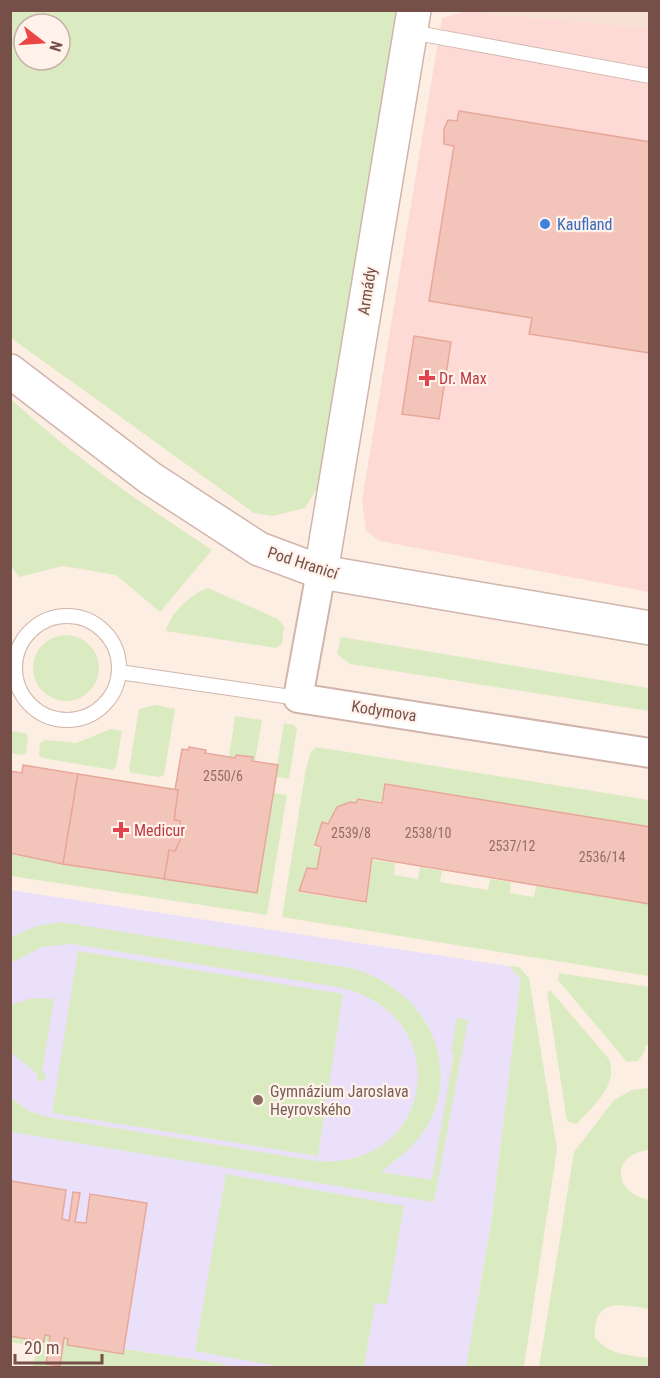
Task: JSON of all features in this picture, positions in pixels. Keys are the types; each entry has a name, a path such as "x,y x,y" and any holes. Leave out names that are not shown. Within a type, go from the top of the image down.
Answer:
{"street":[{"name":"Armády","path":"321,572 413,21"},
{"name":"Pod Hranicí","path":"10,371 150,478 259,549 321,572 650,628"},
{"path":"298,698 321,572"},
{"name":"Kodymova","path":"298,698 650,753"}],"lane":[{"path":"413,21 650,76"},
{"path":"62,616 80,618 96,625 109,638 117,654 119,672 115,688 106,702 94,713 79,719 63,720 47,717 28,702 16,681 15,664 19,647 29,632 44,621 62,616"},
{"name":"Kodymova","path":"119,672 298,698"}],"shaded area":[{"path":"461,11 649,11 649,28 463,12"},
{"path":"463,12 649,28 649,592 380,541 366,531 362,500 442,18"},
{"name":"Gymnázium Jaroslava Heyrovského","path":"10,890 509,966 520,978 520,984 492,1217 466,1367 231,1367 219,1363 125,1349 123,1354 67,1345 68,1339 64,1338 60,1366 46,1364 44,1342 11,1336"}],"green space":[{"path":"11,11 399,11 319,485 305,508 273,516 254,513 11,338"},
{"path":"11,399 83,460 212,550 160,612 116,575 63,566 19,577 11,566"},
{"path":"208,588 278,619 284,627 282,644 276,648 166,631 176,611 195,594"},
{"path":"66,635 79,638 89,645 96,655 99,668 96,681 89,691 79,698 66,701 53,698 43,691 36,681 33,668 36,655 43,645 53,638"},
{"path":"341,637 649,688 649,711 350,664 337,654"},
{"path":"156,705 175,709 164,775 160,777 131,773 129,769 139,709"},
{"path":"235,716 262,720 255,762 252,761 252,757 236,755 235,758 229,757"},
{"path":"284,723 294,725 297,729 289,779 277,777 274,793 287,795 267,915 11,876 10,853 256,893"},
{"path":"111,729 122,731 116,767 113,770 42,758 39,755 40,743 45,740 76,743"},
{"path":"11,731 25,733 28,736 26,753 22,755 11,753"},
{"path":"316,747 649,800 649,828 385,786 381,802 357,798 356,803 337,810 328,824 322,823 314,847 323,849 320,870 306,868 298,892 366,903 373,860 395,863 394,875 418,879 420,867 442,871 440,882 488,890 490,879 511,882 510,893 534,897 536,886 649,904 649,976 282,917 306,768 311,752"},
{"path":"61,922 351,968 375,977 397,990 415,1007 428,1027 437,1049 441,1073 438,1098 429,1123 413,1144 381,1172 432,1180 454,1053 451,1052 457,1018 468,1020 434,1202 11,1132 11,1098 29,1111 48,1117 317,1161 357,1157 387,1142 407,1117 417,1088 416,1056 402,1027 377,1002 338,987 72,944 42,947 11,963 11,937 37,926"},
{"path":"78,951 343,994 318,1156 52,1113"},
{"path":"509,966 519,967 529,978 557,1149 524,1367 466,1367 492,1217 520,984 520,978"},
{"path":"559,973 649,987 649,1047 646,1044 645,1051 638,1061 627,1062 558,980"},
{"path":"550,990 609,1059 611,1069 607,1086 597,1102 577,1124 567,1121 547,993"},
{"path":"32,998 54,999 42,1071 47,1078 42,1082 37,1079 37,1074 11,1052 11,1005"},
{"path":"649,1088 649,1150 636,1153 627,1159 622,1166 621,1174 628,1190 649,1200 649,1309 619,1305 604,1309 599,1315 595,1338 613,1351 649,1358 649,1367 539,1367 574,1152 614,1100 632,1090"},
{"path":"226,1174 404,1206 387,1304 375,1303 364,1367 282,1367 195,1351"},
{"path":"10,1336 44,1342 45,1336 50,1336 46,1363 59,1366 64,1338 68,1339 67,1345 123,1354 124,1349 219,1363 231,1367 33,1367 36,1347 11,1342"}],"building":[{"name":"Kaufland","path":"459,111 650,142 650,353 529,334 532,318 429,301 454,146 444,144 444,129 448,120 457,121"},
{"name":"Dr. Max","path":"414,336 451,342 439,419 402,414"},
{"path":"189,747 206,750 205,753 235,758 236,755 253,757 252,761 278,765 257,893 164,879 169,850 175,851 182,836 180,821 174,820 178,790 175,790 182,749 188,750"},
{"path":"23,765 78,774 63,864 10,853 10,771 22,773"},
{"path":"78,774 178,790 174,820 180,821 182,836 175,851 169,850 164,879 63,864"},
{"path":"385,784 650,827 650,904 372,858 366,902 299,891 307,868 317,869 321,847 315,845 322,822 328,824 337,807 350,802 356,803 358,799 382,803"},
{"path":"11,1181 66,1190 62,1219 69,1221 73,1192 80,1193 75,1222 86,1223 90,1194 147,1203 123,1354 67,1345 68,1339 64,1338 60,1366 46,1364 50,1336 45,1335 44,1342 10,1336"}],"place":[{"name":"Kaufland","path":"545,224"},
{"name":"Dr. Max","path":"427,378"},
{"name":"Medicur","path":"121,830"},
{"name":"Gymnázium Jaroslava Heyrovského","path":"258,1100"}]}
